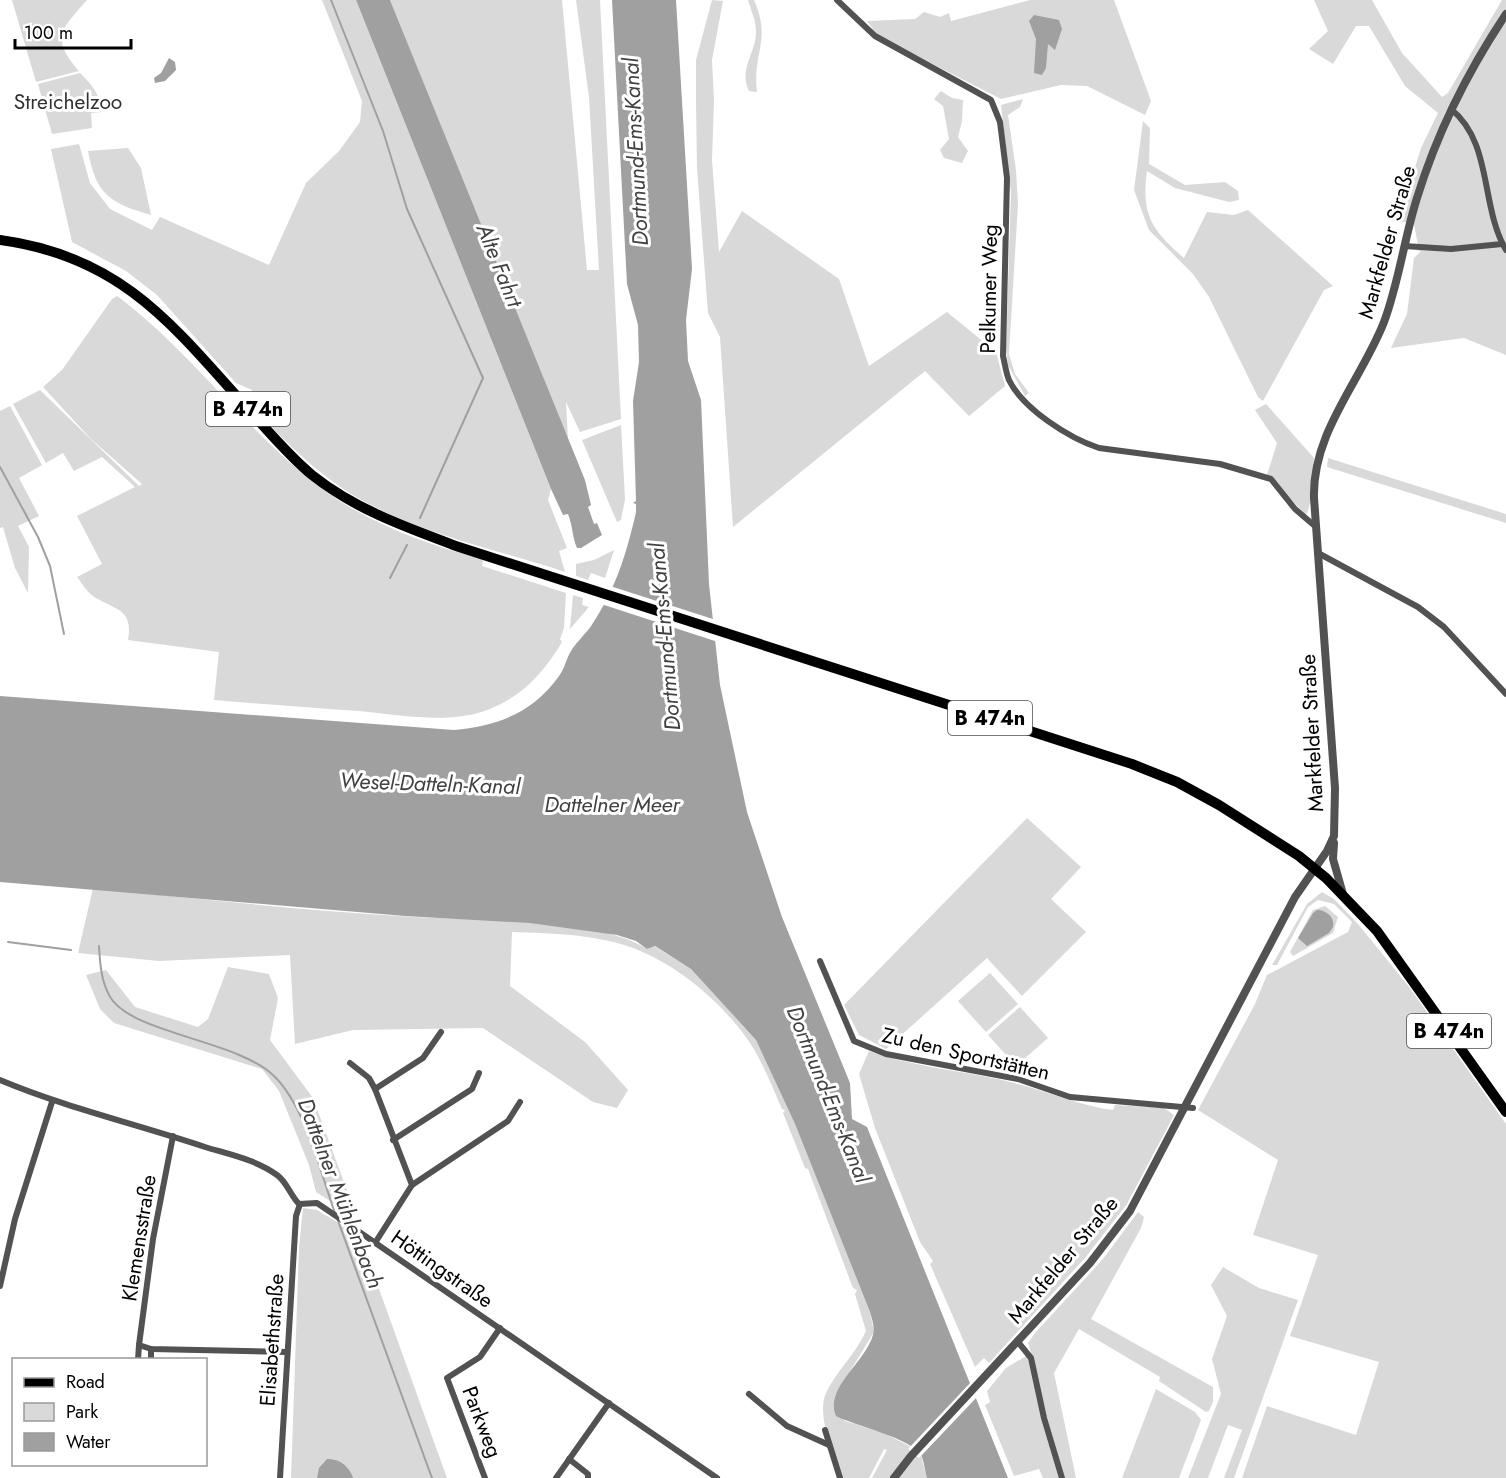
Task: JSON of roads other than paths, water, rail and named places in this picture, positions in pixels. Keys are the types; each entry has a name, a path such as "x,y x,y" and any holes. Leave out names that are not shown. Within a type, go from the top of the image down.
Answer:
{"main road":[{"name":"B 474n","path":"0,240 35,246 75,260 132,290 190,342 285,450 331,489 388,520 509,564 1132,764 1177,782 1236,815 1314,868 1377,931 1506,1112"}],"street":[{"name":"Pelkumer Weg","path":"837,0 875,36 991,100 1000,122 1007,178 1003,356 1009,379 1024,401 1066,434 1090,445 1220,464 1271,478 1295,509 1316,527"},
{"name":"Markfelder Straße","path":"894,1478 910,1456 1018,1342 1115,1233 1190,1107 1295,897 1334,836 1335,788 1314,484 1320,450 1383,324 1393,296 1404,246 1431,158 1451,109 1471,69 1506,14"},
{"path":"1404,246 1451,249 1504,247 1475,138 1468,125 1451,109"},
{"path":"1318,553 1418,607 1444,627 1506,694"},
{"path":"1334,836 1333,859 1343,895"},
{"name":"Zu den Sportstätten","path":"820,961 854,1041 886,1054 1018,1079 1070,1097 1190,1107"},
{"path":"375,1089 423,1058 441,1032"},
{"path":"350,1063 369,1078 375,1089 412,1185"},
{"path":"393,1140 472,1089 479,1073"},
{"path":"0,1080 52,1102 173,1136 249,1161 272,1172 284,1182 300,1204"},
{"path":"0,1286 15,1219 52,1102"},
{"path":"375,1243 412,1185 508,1121 520,1102"},
{"name":"Klemensstraße","path":"138,1358 153,1239 173,1136"},
{"name":"Höttingstraße","path":"300,1204 317,1203 717,1478"},
{"name":"Elisabethstraße","path":"280,1478 296,1216 300,1204"},
{"name":"Parkweg","path":"485,1478 447,1378 480,1357 500,1328"},
{"path":"1018,1342 1030,1358 1044,1418 1062,1478"},
{"path":"139,1345 151,1349 287,1352"},
{"path":"151,1349 151,1358"},
{"path":"749,1394 787,1426 829,1445"},
{"path":"556,1478 609,1403"},
{"path":"825,1430 840,1478"},
{"path":"569,1459 588,1474 588,1478"}],"water":[{"path":"356,0 390,0 585,480 591,505 588,507 594,524 597,523 602,535 581,548 577,548 568,514 563,515 551,489"},
{"name":"Dattelner Meer","path":"612,0 676,0 692,269 686,320 688,361 701,400 709,584 720,685 747,812 782,917 850,1083 852,1119 867,1127 1008,1478 927,1478 922,1457 915,1449 895,1438 836,1416 834,1406 840,1385 862,1356 873,1335 870,1312 795,1124 756,1040 691,969 655,946 647,949 636,941 617,935 530,923 405,916 0,882 0,696 454,730 485,725 513,715 538,699 559,676 571,651 591,627 608,597 625,555 636,512 636,504 633,503 636,501 633,401 639,362 638,325 627,284"},
{"path":"1034,15 1059,20 1062,29 1055,50 1048,44 1046,68 1042,75 1034,73 1036,39 1029,21"},
{"path":"169,58 175,62 176,70 165,81 155,83 154,78 161,73"},
{"path":"1317,910 1330,915 1333,927 1329,933 1307,946 1298,938"},
{"path":"327,1459 343,1464 353,1478 317,1478 319,1468"}],"waterway":[{"path":"331,0 383,131 407,209 483,378 420,518"},
{"name":"Dattelner Mühlenbach","path":"0,467 38,537 50,566 64,634"},
{"path":"390,578 407,545"},
{"path":"8,942 71,950"},
{"name":"Dattelner Mühlenbach","path":"99,946 104,983 109,995 120,1008 160,1028 235,1053 257,1063 274,1076 285,1089 303,1122 335,1213"},
{"name":"Dattelner Mühlenbach","path":"337,1218 432,1478"}],"park label":[{"name":"Streichelzoo","path":"68,102"}],"water label":[{"name":"Dortmund-Ems-Kanal","path":"635,152"},
{"name":"Alte Fahrt","path":"500,265"},
{"name":"Dortmund-Ems-Kanal","path":"664,637"},
{"name":"Wesel-Datteln-Kanal","path":"430,783"},
{"name":"Dortmund-Ems-Kanal","path":"829,1094"}]}
